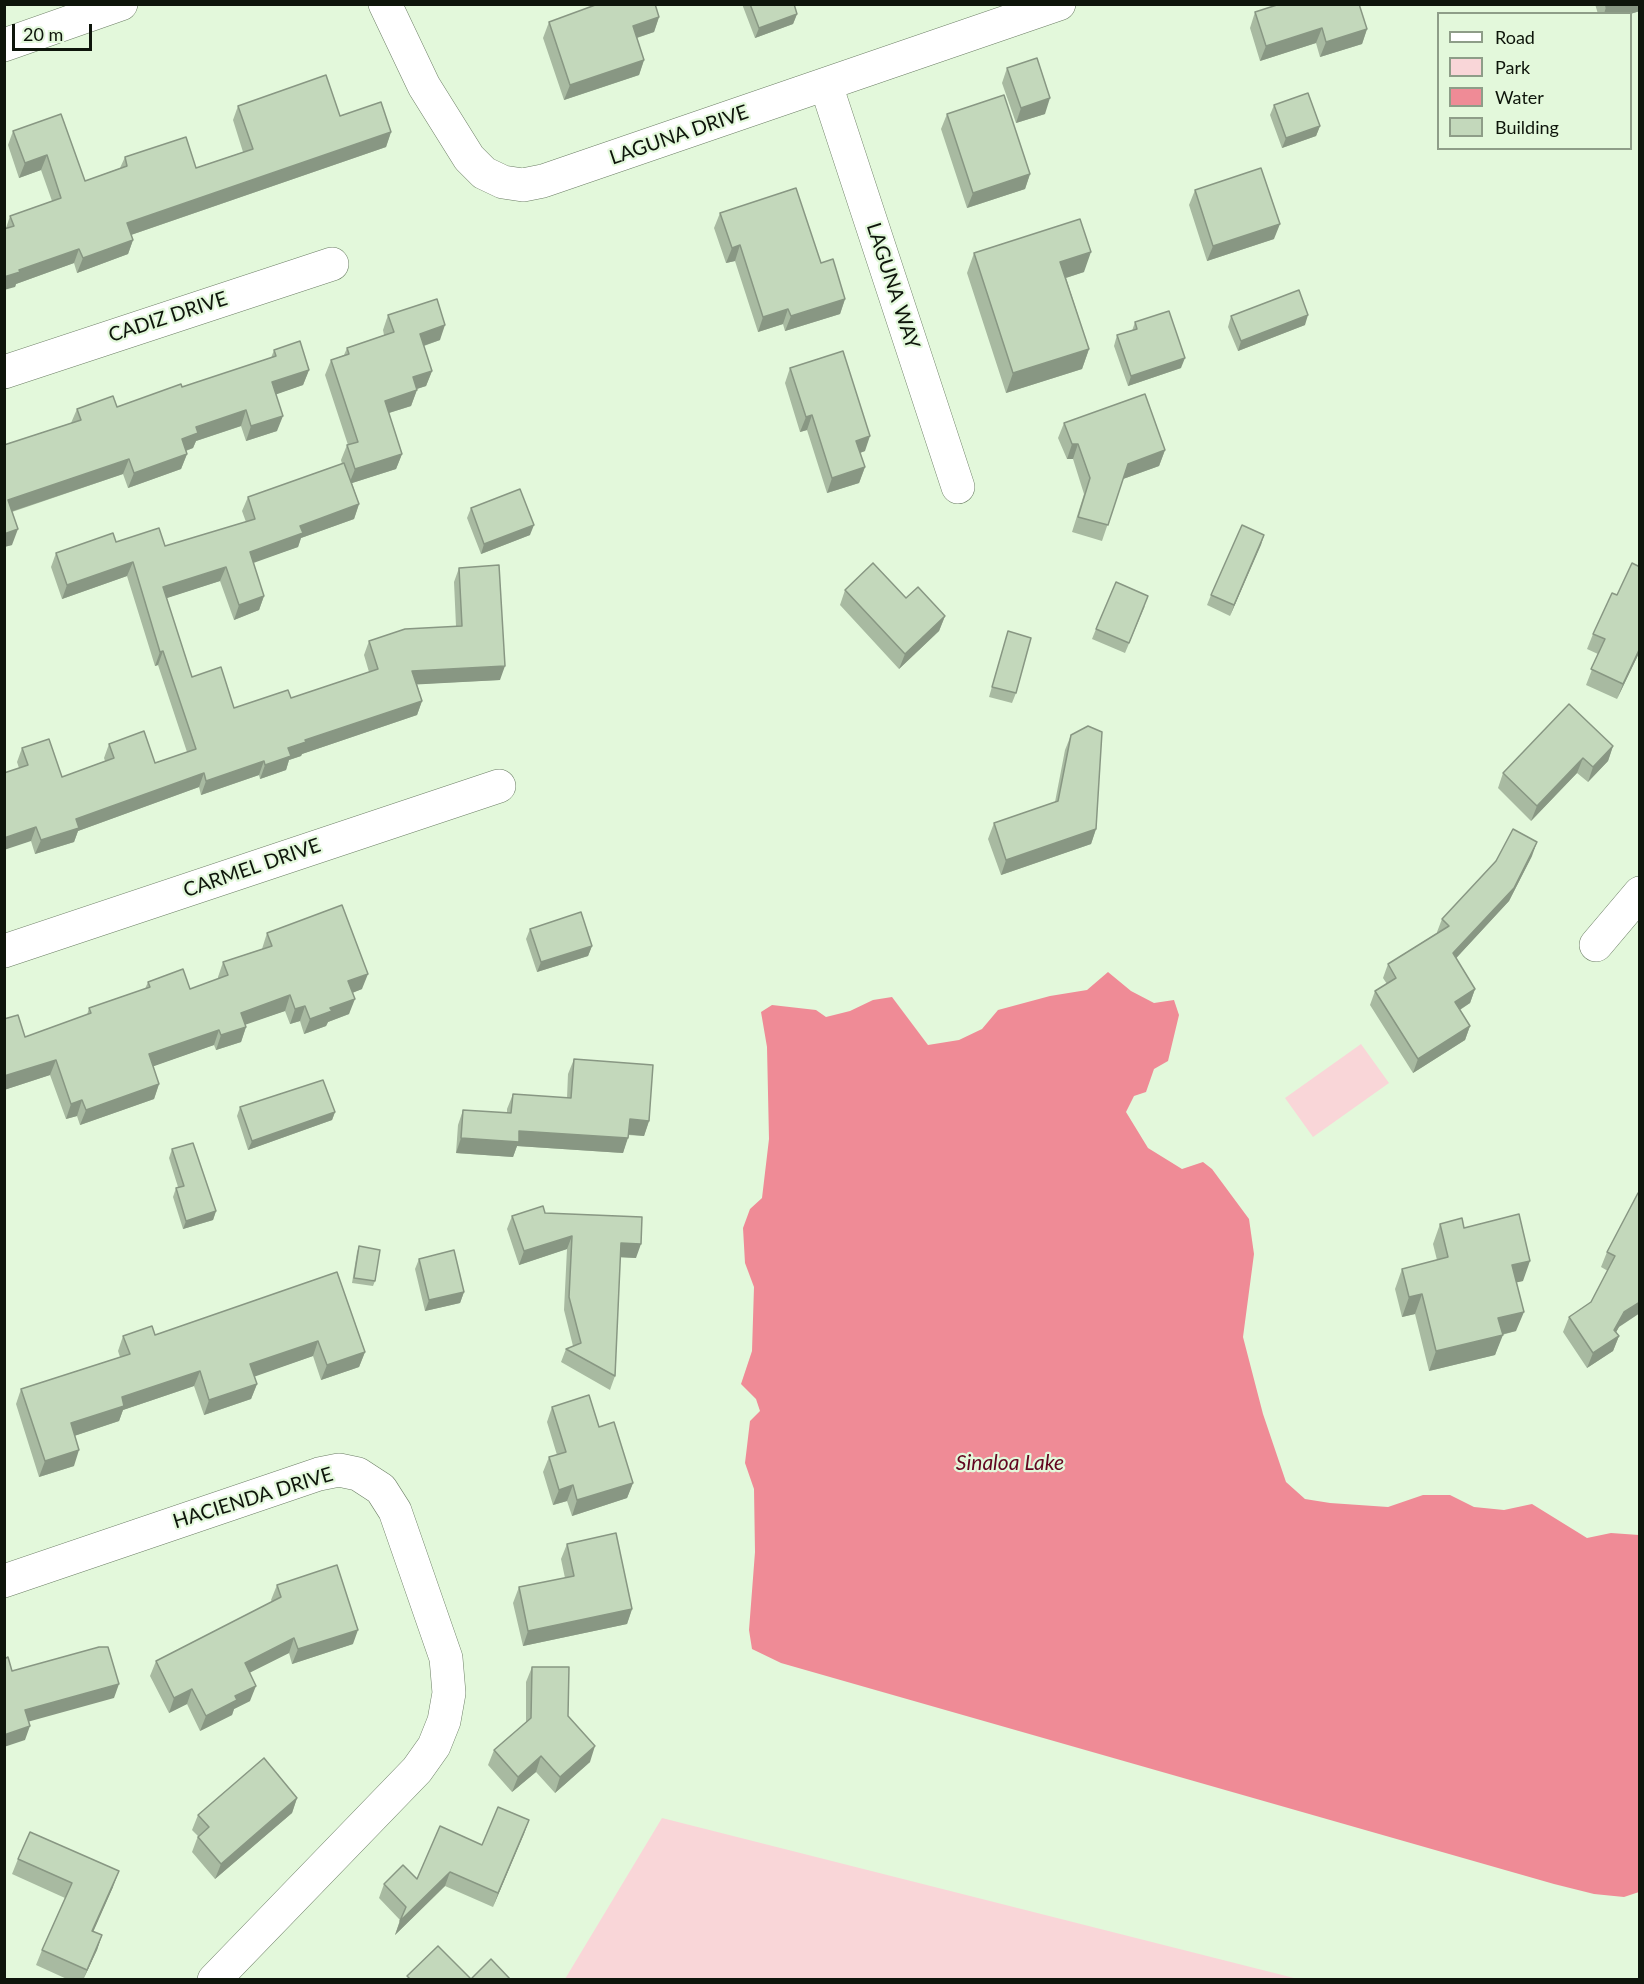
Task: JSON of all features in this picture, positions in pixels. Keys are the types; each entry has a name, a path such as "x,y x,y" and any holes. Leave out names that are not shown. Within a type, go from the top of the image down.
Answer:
{"street":[{"path":"4,45 121,4"},
{"name":"LAGUNA DRIVE","path":"385,4 424,86 469,158 483,173 503,182 523,185 543,181 1059,4"},
{"name":"LAGUNA WAY","path":"826,85 958,488"},
{"name":"CADIZ DRIVE","path":"4,372 332,264"},
{"name":"CARMEL DRIVE","path":"4,951 499,786"},
{"path":"1596,945 1640,893"},
{"name":"HACIENDA DRIVE","path":"4,1581 318,1474 339,1470 358,1474 381,1489 395,1511 446,1658 449,1693 444,1721 434,1746 417,1770 214,1980"}],"green space":[{"path":"1361,1044 1389,1083 1313,1137 1285,1098"},
{"path":"662,1818 1298,1979 565,1979"}],"water":[{"name":"Sinaloa Lake","path":"1108,972 1131,991 1154,1003 1174,1000 1179,1015 1168,1061 1154,1069 1146,1092 1134,1096 1126,1112 1148,1148 1182,1169 1203,1162 1212,1169 1249,1219 1254,1254 1243,1337 1263,1414 1286,1482 1305,1499 1330,1503 1388,1507 1423,1495 1450,1495 1474,1507 1504,1510 1532,1504 1587,1538 1611,1533 1639,1535 1639,1892 1624,1897 1594,1894 1554,1884 781,1663 752,1649 749,1630 755,1552 754,1489 745,1463 750,1421 760,1411 756,1399 741,1384 752,1351 754,1287 745,1263 743,1228 750,1209 762,1198 769,1139 767,1047 761,1012 772,1005 816,1010 826,1017 850,1011 873,1000 892,997 928,1045 959,1040 982,1029 998,1010 1050,996 1087,990"}],"building":[{"path":"598,4 655,4 659,17 633,26 644,60 570,85 549,22"},
{"path":"750,4 794,4 797,14 759,28"},
{"path":"1280,4 1359,4 1367,29 1326,42 1322,28 1266,46 1255,12"},
{"path":"1037,58 1050,98 1021,108 1007,68"},
{"path":"326,75 340,116 381,102 391,132 127,223 133,240 83,258 79,249 4,277 4,229 14,226 10,216 61,198 47,155 25,163 13,131 61,114 85,181 127,166 125,157 186,137 196,168 253,149 238,106"},
{"path":"1308,93 1320,126 1286,138 1274,105"},
{"path":"1004,95 1030,174 973,193 947,114"},
{"path":"1261,168 1280,224 1213,246 1195,190"},
{"path":"796,188 821,263 833,259 845,299 791,316 788,309 763,317 740,245 732,248 720,213"},
{"path":"1080,219 1091,252 1060,262 1089,349 1013,373 974,253"},
{"path":"1299,290 1308,315 1241,341 1231,316"},
{"path":"437,299 445,325 420,334 432,371 413,377 417,390 385,401 402,454 355,469 347,445 358,442 331,360 349,354 347,348 394,332 388,315"},
{"path":"1169,311 1185,358 1131,376 1117,335 1137,329 1135,322"},
{"path":"300,341 309,370 272,382 283,416 251,426 246,410 196,427 198,433 182,439 187,454 134,473 129,459 8,500 18,529 4,534 4,445 81,420 77,409 113,396 117,407 181,384 182,387 276,356 274,350"},
{"path":"843,351 870,436 856,441 865,467 832,478 812,415 806,417 790,368"},
{"path":"1145,394 1165,450 1128,464 1108,525 1078,517 1090,478 1078,444 1072,444 1064,423"},
{"path":"344,463 359,504 300,526 303,533 250,552 264,596 239,605 226,567 163,587 192,677 221,667 234,708 288,690 291,698 378,669 369,641 405,629 462,626 459,568 499,565 505,666 412,671 422,701 305,740 306,742 288,748 291,756 265,765 264,761 206,781 204,773 76,819 79,828 41,840 36,827 4,838 4,773 28,765 22,748 49,739 62,777 114,758 109,744 144,731 155,763 196,749 163,651 160,652 133,562 67,585 56,553 113,533 116,542 159,528 165,546 255,519 248,497"},
{"path":"520,489 534,525 484,544 471,508"},
{"path":"1242,525 1264,535 1234,605 1211,595"},
{"path":"873,563 906,598 918,587 945,616 905,654 845,590"},
{"path":"1632,563 1640,567 1640,648 1623,684 1591,669 1605,639 1593,634 1612,593 1617,595"},
{"path":"1116,582 1148,596 1129,643 1096,629"},
{"path":"1008,631 1031,638 1016,693 992,687"},
{"path":"1569,704 1613,746 1593,767 1583,758 1537,806 1503,773"},
{"path":"1088,726 1102,732 1096,829 1006,860 994,823 1058,801 1071,735"},
{"path":"1513,829 1537,842 1514,888 1453,953 1475,989 1455,1002 1470,1026 1418,1059 1375,991 1396,978 1388,964 1449,926 1442,919 1496,861"},
{"path":"342,905 368,974 348,981 355,999 330,1008 332,1011 310,1019 305,1006 295,1009 290,995 241,1013 246,1027 221,1035 219,1030 149,1054 159,1084 86,1110 82,1100 71,1104 56,1060 4,1076 4,1019 18,1015 25,1037 91,1013 89,1008 150,987 148,982 183,969 190,989 228,975 223,962 272,946 267,933"},
{"path":"581,912 592,946 541,962 530,929"},
{"path":"574,1059 653,1065 649,1121 630,1119 628,1138 519,1131 519,1142 461,1138 463,1110 511,1113 513,1094 571,1098"},
{"path":"323,1080 335,1112 252,1141 240,1107"},
{"path":"193,1143 216,1211 186,1221 176,1188 184,1186 172,1149"},
{"path":"1640,1193 1640,1302 1624,1312 1614,1330 1619,1336 1593,1353 1569,1317 1591,1302 1615,1256 1607,1252"},
{"path":"543,1206 545,1213 642,1217 641,1244 621,1243 615,1376 566,1349 581,1343 569,1297 572,1236 524,1251 512,1216"},
{"path":"1519,1214 1530,1261 1512,1265 1524,1312 1498,1318 1503,1335 1436,1351 1422,1294 1409,1297 1402,1269 1448,1257 1440,1224 1462,1218 1464,1228"},
{"path":"359,1246 380,1250 375,1281 354,1278"},
{"path":"454,1250 464,1292 429,1300 419,1259"},
{"path":"337,1272 365,1352 327,1365 318,1341 250,1364 257,1384 209,1400 200,1371 122,1397 124,1406 71,1423 79,1450 45,1461 21,1389 130,1354 123,1336 152,1326 155,1335"},
{"path":"589,1395 599,1427 614,1422 633,1483 577,1500 573,1485 559,1490 549,1457 566,1452 552,1407"},
{"path":"616,1533 632,1609 528,1631 519,1587 574,1576 567,1544"},
{"path":"337,1565 358,1630 298,1649 294,1638 245,1663 256,1686 235,1696 237,1700 206,1716 192,1689 174,1698 156,1661 281,1597 277,1585"},
{"path":"99,1647 108,1647 119,1684 25,1710 30,1726 4,1735 4,1659 8,1657 12,1671"},
{"path":"532,1667 569,1667 568,1716 595,1746 560,1777 541,1756 518,1777 494,1750 531,1718"},
{"path":"264,1758 297,1798 221,1864 198,1837 209,1827 198,1815"},
{"path":"498,1807 529,1820 498,1893 450,1872 400,1921 406,1907 384,1884 403,1865 417,1879 440,1826 482,1845"},
{"path":"30,1832 119,1871 92,1931 102,1935 87,1970 42,1950 72,1883 18,1859"},
{"path":"438,1946 471,1979 491,1959 511,1980 411,1980 407,1976"}]}
